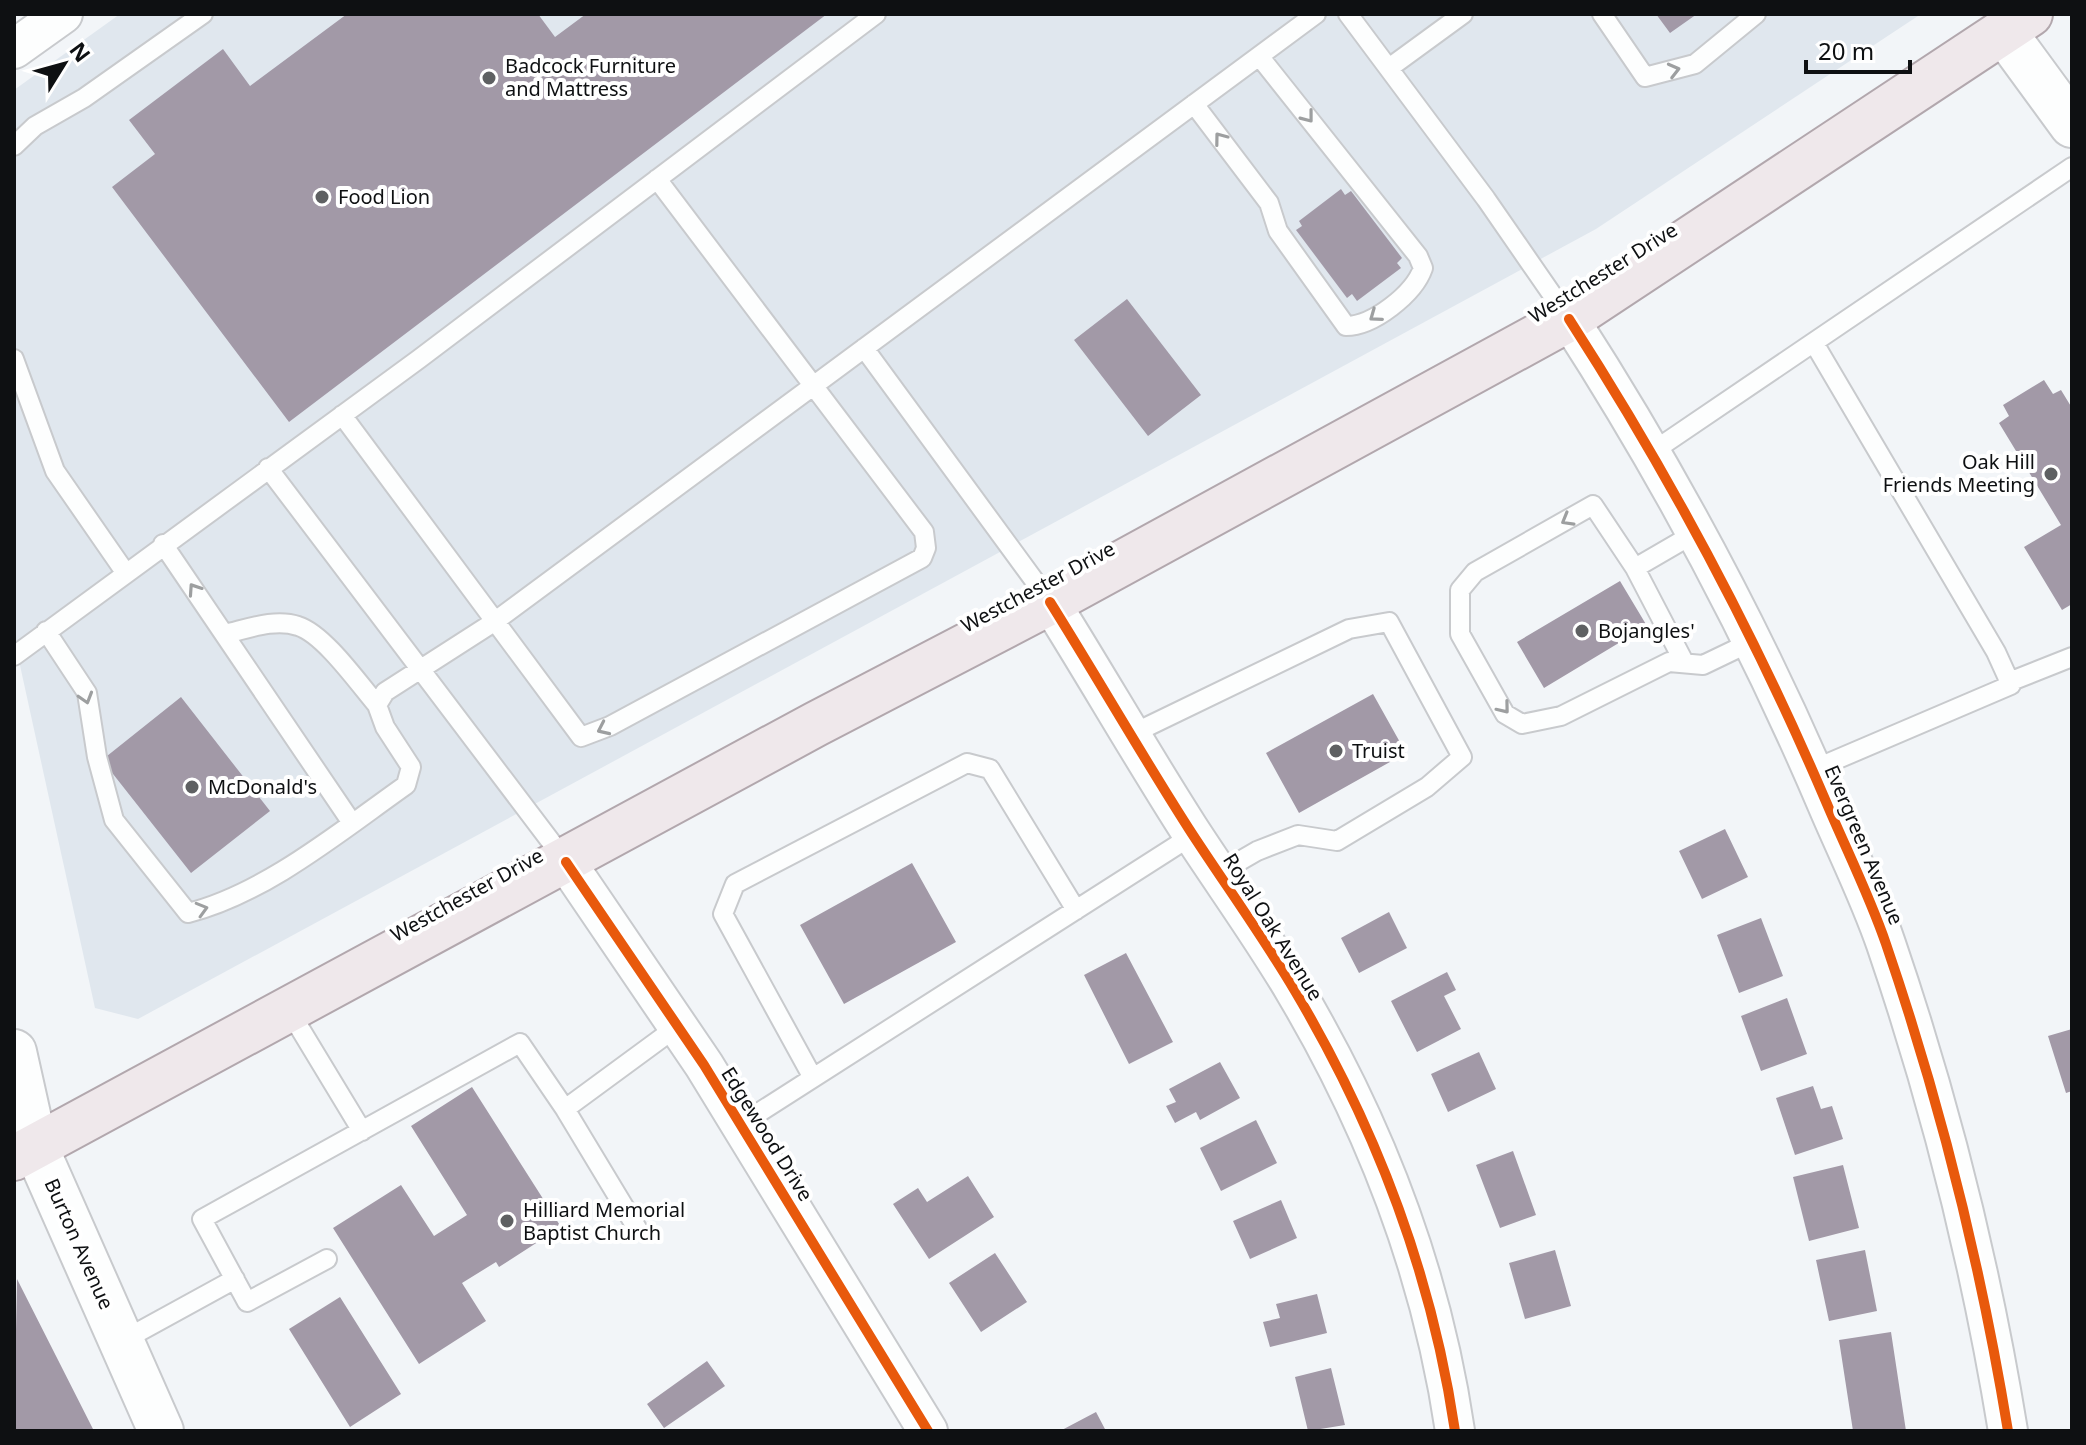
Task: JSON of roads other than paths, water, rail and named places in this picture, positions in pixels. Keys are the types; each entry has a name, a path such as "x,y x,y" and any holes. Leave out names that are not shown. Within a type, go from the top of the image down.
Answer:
{"main road":[{"name":"Westchester Drive","path":"25,1152 290,1012 816,724 1050,602 1569,319 2009,20"}],"street":[{"path":"14,49 63,14"},
{"path":"2009,20 2072,125"},
{"name":"Evergreen Avenue","path":"1569,319 1652,452 1753,641 1886,942 1947,1146 1990,1320 2008,1431"},
{"name":"Royal Oak Avenue","path":"1050,602 1193,835 1296,992 1377,1149 1418,1264 1455,1431"},
{"name":"Edgewood Drive","path":"566,862 741,1124 928,1431"},
{"name":"Burton Avenue","path":"14,1052 25,1152 122,1341 161,1431"}],"lane":[{"path":"14,146 35,126 84,98 203,14"},
{"path":"14,656 342,415 876,14"},
{"path":"377,705 385,692 494,622 1316,14"},
{"path":"1348,14 1569,319"},
{"path":"1389,68 1463,14"},
{"path":"1602,14 1645,77 1695,64 1756,14"},
{"path":"1194,104 1269,203 1278,231 1346,326 1361,326 1409,291 1423,268 1418,256 1259,56"},
{"path":"1652,452 2072,167"},
{"path":"342,415 581,737 610,726 922,558 926,548 924,532 657,179"},
{"path":"1812,770 2011,685 1988,638 1814,343"},
{"path":"864,348 1050,602"},
{"path":"14,359 55,471 125,572"},
{"path":"268,468 566,862"},
{"path":"1684,662 1635,568 1593,505 1475,572 1460,590 1460,634 1505,714 1522,724 1561,716 1669,662 1703,665 1753,641"},
{"path":"1635,568 1697,532"},
{"path":"163,544 352,823"},
{"path":"1132,734 1349,629 1389,622 1402,640 1462,757 1427,787 1337,841 1298,835 1257,851 1219,873"},
{"path":"46,631 87,693 97,757 114,820 188,913 212,907 264,879 352,823 406,785 411,767 385,727 377,705 314,635 298,625 264,625 225,634"},
{"path":"2009,682 2072,657"},
{"path":"813,1078 723,914 735,884 967,763 990,769 1076,910"},
{"path":"741,1124 1193,835"},
{"path":"290,1012 362,1131"},
{"path":"565,1109 678,1026"},
{"path":"327,1259 247,1302 202,1219 520,1043 565,1109 638,1230"},
{"path":"122,1341 235,1279"}],"place":[{"name":"Badcock Furniture and Mattress","path":"489,78"},
{"name":"Food Lion","path":"322,197"},
{"name":"Oak Hill Friends Meeting","path":"2051,474"},
{"name":"Bojangles'","path":"1582,631"},
{"name":"Truist","path":"1336,751"},
{"name":"McDonald's","path":"192,787"},
{"name":"Hilliard Memorial Baptist Church","path":"507,1221"}]}
